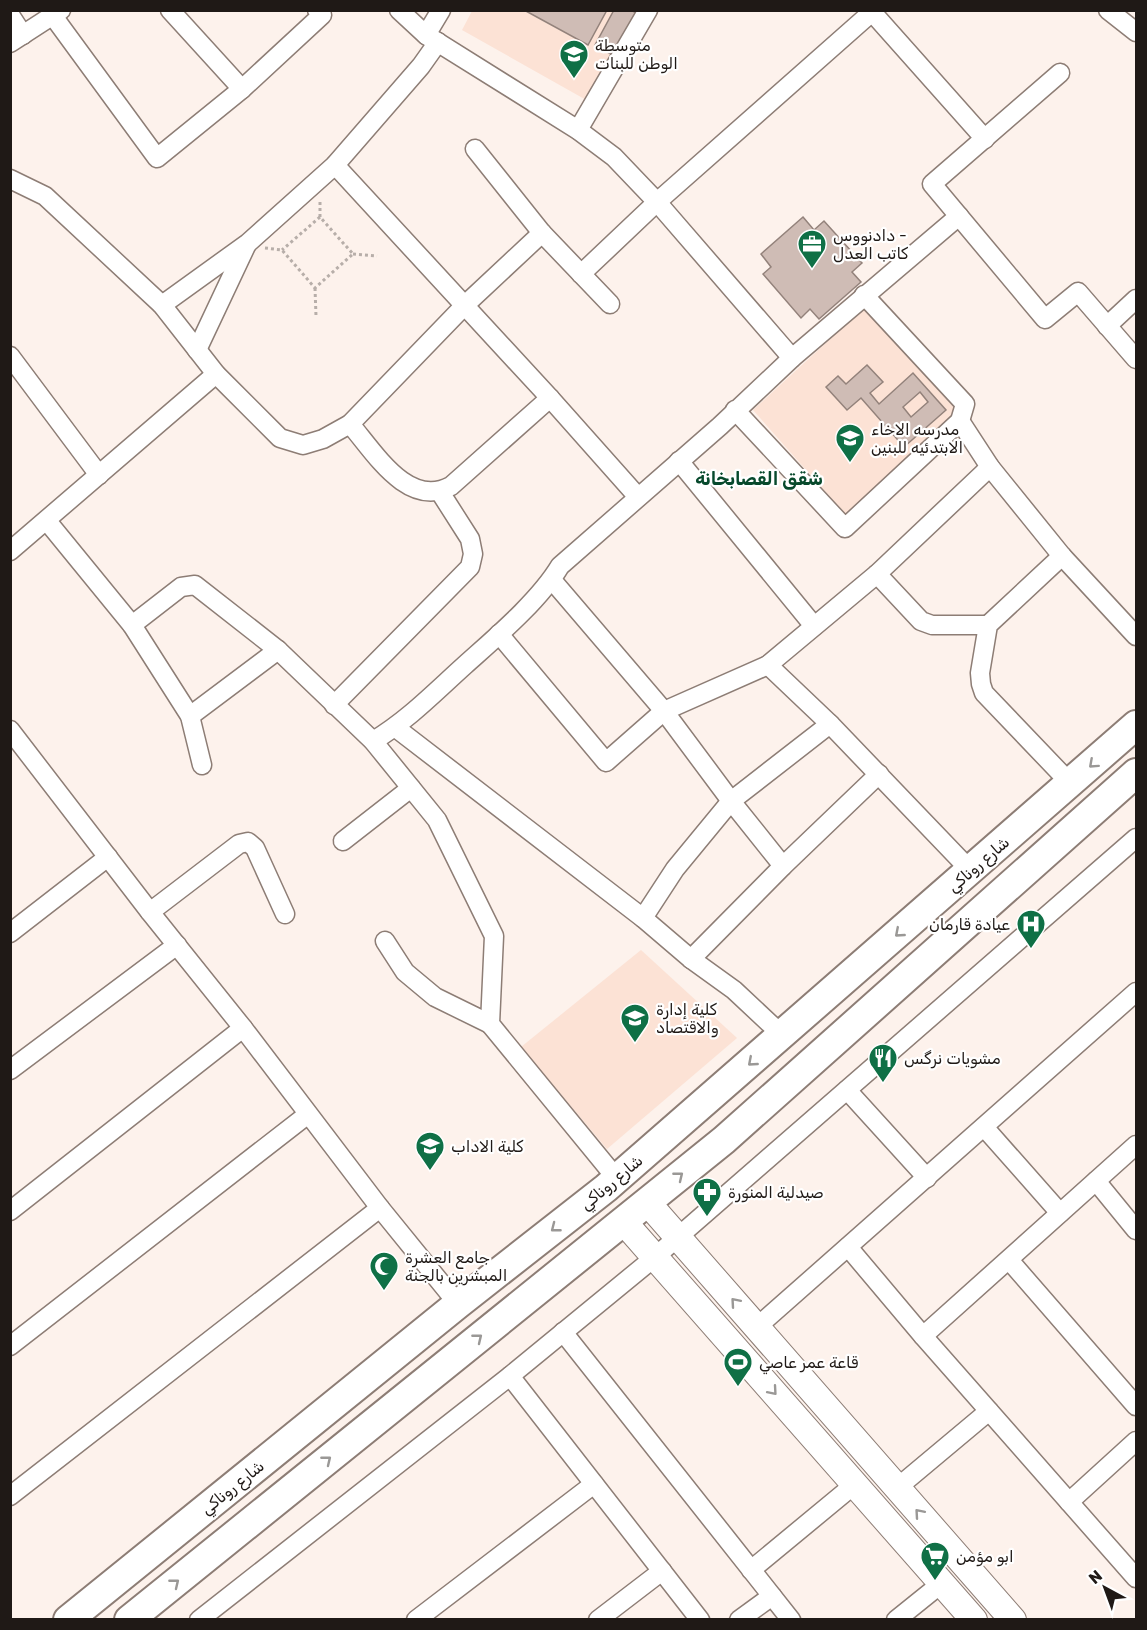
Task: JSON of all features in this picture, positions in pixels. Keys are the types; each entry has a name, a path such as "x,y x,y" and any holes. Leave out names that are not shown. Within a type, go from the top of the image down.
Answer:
{"main road":[{"name":"شارع روناكي","path":"69,1620 342,1397 617,1179 1137,725"},
{"path":"129,1620 724,1140 1134,782"},
{"path":"647,1202 1013,1620"},
{"path":"623,1221 974,1620"},
{"path":"342,1397 368,1427"}],"street":[{"path":"170,10 242,89"},
{"path":"399,10 432,39 578,130 614,158 657,202 792,358"},
{"path":"162,305 248,243 335,165 421,66 441,10"},
{"path":"578,130 648,10"},
{"path":"1108,10 1137,32"},
{"path":"10,15 17,39 57,13 157,158 242,89 322,12"},
{"path":"581,274 657,202 872,12 985,139"},
{"path":"1060,73 932,184 1045,319 1078,292 1137,359"},
{"path":"475,149 542,233 610,304"},
{"path":"335,165 638,497"},
{"path":"10,179 45,196 162,305 216,374 280,438 303,445 323,440 350,424 465,305 542,233"},
{"path":"373,741 396,728 499,634 552,580 560,566 720,426 792,358 959,216"},
{"path":"197,350 248,243"},
{"path":"735,410 845,528 960,421 964,404 864,296"},
{"path":"1107,326 1137,298"},
{"path":"10,356 99,476"},
{"path":"10,551 216,374"},
{"path":"350,424 394,476 422,492 440,492 451,486 550,398"},
{"path":"960,421 990,467 1062,556 1137,636"},
{"path":"679,461 814,626"},
{"path":"499,634 606,762 664,711 768,665 877,574 990,467"},
{"path":"334,705 470,567 473,554 470,539 440,492"},
{"path":"47,521 132,625 190,716 202,765"},
{"path":"1062,556 988,625 980,673 984,693 1071,784"},
{"path":"877,574 921,621 932,625 988,625"},
{"path":"552,580 664,711 783,866"},
{"path":"132,625 181,587 195,585 278,651 373,741 437,820 494,936 490,1024"},
{"path":"190,716 278,651"},
{"path":"768,665 830,724 970,871"},
{"path":"643,918 675,869 731,801 830,724"},
{"path":"396,728 643,918 691,959 734,990 782,1035"},
{"path":"10,730 150,912 243,1028 307,1115 458,1304"},
{"path":"691,959 879,774"},
{"path":"343,841 411,788"},
{"path":"199,1620 510,1376 655,1257 1137,838"},
{"path":"150,912 239,844 248,842 255,848 285,914"},
{"path":"10,933 108,857"},
{"path":"385,941 405,972 435,997 490,1024 617,1179"},
{"path":"10,1070 177,945"},
{"path":"758,1327 1137,992"},
{"path":"10,1211 243,1028"},
{"path":"847,1090 927,1178"},
{"path":"10,1346 307,1115"},
{"path":"984,1127 1060,1213"},
{"path":"923,1336 1137,1145"},
{"path":"1096,1181 1137,1230"},
{"path":"10,1496 380,1208"},
{"path":"848,1247 923,1336 1137,1578"},
{"path":"1009,1260 1137,1406"},
{"path":"563,1332 791,1620"},
{"path":"510,1376 700,1620"},
{"path":"897,1488 989,1411"},
{"path":"1069,1502 1137,1441"},
{"path":"416,1620 594,1484"},
{"path":"751,1570 855,1484"},
{"path":"598,1620 662,1571"},
{"path":"897,1620 942,1583"},
{"path":"739,1620 772,1596"}],"path":[{"path":"320,190 320,216 353,254 377,256"},
{"path":"316,316 315,288 282,250 320,216"},
{"path":"315,288 353,254"}],"shaded area":[{"name":"متوسطة الوطن للبنات","path":"472,11 524,11 588,45 607,11 639,11 588,101 462,30"},
{"name":"مدرسه الاخاء الابتدئيه للبنين","path":"865,307 957,411 846,515 753,410"},
{"path":"641,950 737,1038 607,1149 521,1047"}],"building":[{"path":"524,10 607,10 588,45"},
{"path":"614,10 631,10 638,14 614,56 595,45"},
{"name":"دادنووس - کاتب العدل","path":"803,217 814,230 824,221 862,263 852,272 861,282 819,319 810,309 801,318 763,274 771,267 761,254"},
{"path":"867,365 883,382 870,393 879,404 913,373 946,410 904,447 861,398 847,410 826,387 838,376 846,384","holes":["920,392 928,402 911,417 903,407"]}],"place":[{"name":"متوسطة الوطن للبنات","path":"574,80"},
{"name":"دادنووس - کاتب العدل","path":"812,270"},
{"name":"مدرسه الاخاء الابتدئيه للبنين","path":"850,464"},
{"name":"عيادة قارمان","path":"1031,950"},
{"name":"كلية إدارة والاقتصاد","path":"635,1044"},
{"name":"مشويات نرگس","path":"883,1084"},
{"name":"كلية الاداب","path":"430,1172"},
{"name":"صيدلية المنورة","path":"707,1218"},
{"name":"جامع العشرة المبشرين بالجنة","path":"384,1292"},
{"name":"قاعة عمر عاصي","path":"738,1388"},
{"name":"ابو مؤمن","path":"935,1582"}],"district":[{"name":"شقق القصابخانة","path":"759,479"}]}
